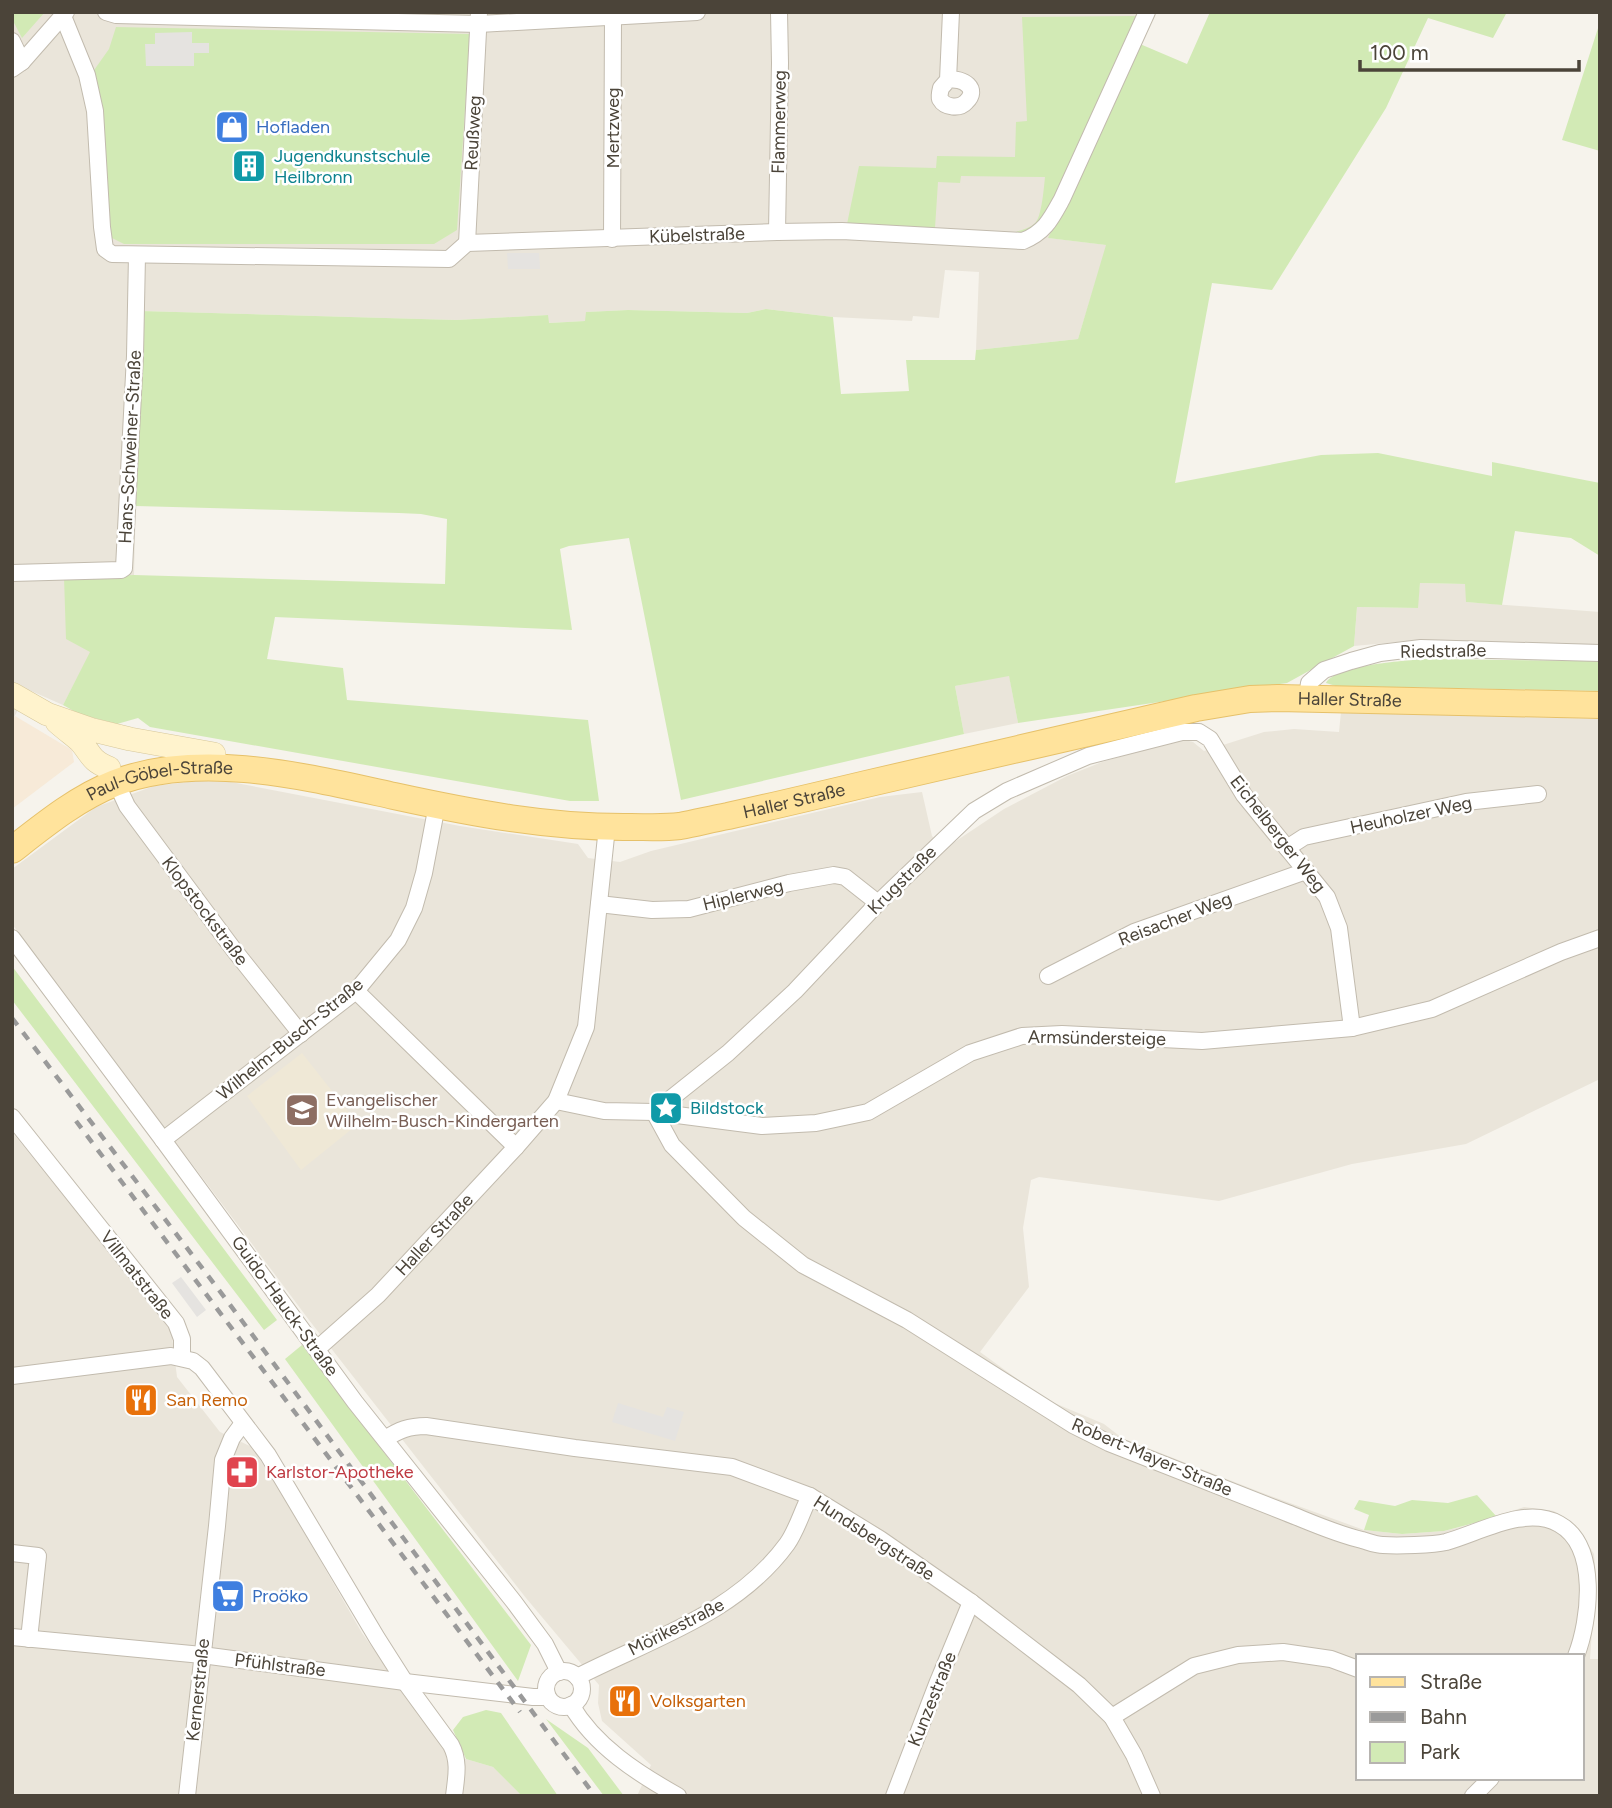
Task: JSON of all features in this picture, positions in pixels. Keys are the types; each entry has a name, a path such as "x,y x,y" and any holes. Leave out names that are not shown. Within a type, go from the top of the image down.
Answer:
{"main road":[{"name":"Haller Straße","path":"607,827 678,826 1196,708 1250,699 1600,705"},
{"name":"Paul-Göbel-Straße","path":"12,850 140,757 177,752 215,754 249,760 326,782"},
{"name":"Paul-Göbel-Straße","path":"12,832 68,789 113,775 214,767 326,782 500,817 550,824 607,827"}],"street":[{"path":"106,12 116,15 479,18 613,17 697,12"},
{"name":"Flammerweg","path":"777,232 779,12"},
{"path":"948,80 951,12"},
{"name":"Kübelstraße","path":"65,14 87,75 95,111 102,227 105,249 112,254 449,259 467,243 777,232 842,231 1023,241 1037,235 1049,222 1062,199 1147,12"},
{"path":"17,66 65,14"},
{"name":"Mertzweg","path":"612,239 613,17"},
{"name":"Reußweg","path":"467,243 479,18"},
{"path":"12,41 17,66"},
{"name":"Hans-Schweiner-Straße","path":"12,573 124,568 135,356 137,255"},
{"name":"Riedstraße","path":"1307,698 1309,683 1324,670 1380,653 1421,648 1600,653"},
{"path":"12,694 47,714 93,730 215,754"},
{"path":"47,714 113,775"},
{"path":"93,730 110,748 113,775"},
{"name":"Krugstraße","path":"654,1112 728,1053 795,990 878,903 974,811 1007,791 1088,756 1182,732 1199,732"},
{"name":"Eichelberger Weg","path":"1199,732 1214,744 1244,795 1327,897 1339,928 1352,1028"},
{"name":"Klopstockstraße","path":"113,775 127,806 233,950 301,1034"},
{"name":"Heuholzer Weg","path":"1287,848 1304,837 1466,802 1538,794"},
{"name":"Wilhelm-Busch-Straße","path":"163,1140 356,991 398,940 414,908 424,873 436,805"},
{"name":"Haller Straße","path":"317,1349 378,1295 556,1101 586,1027 607,827"},
{"name":"Reisacher Weg","path":"1048,976 1134,932 1306,871"},
{"name":"Hiplerweg","path":"599,904 652,910 689,909 834,874 845,877 878,903"},
{"name":"Guido-Hauck-Straße","path":"12,938 355,1402 514,1602 545,1644 559,1672"},
{"name":"Armsündersteige","path":"556,1101 604,1111 654,1112 762,1126 816,1123 869,1112 970,1053 1022,1036 1062,1034 1202,1041 1352,1028 1432,1009 1561,952 1600,938"},
{"path":"356,991 516,1147"},
{"name":"Robert-Mayer-Straße","path":"654,1112 672,1145 744,1218 803,1265 907,1320 1073,1425 1109,1443 1336,1533 1380,1545 1444,1543 1502,1522 1534,1518 1548,1519 1561,1525 1575,1537 1583,1554 1588,1585 1588,1608 1576,1654"},
{"name":"Villmatstraße","path":"12,1117 176,1323 182,1339 182,1357"},
{"path":"12,1376 172,1356 193,1361 202,1368 268,1455 405,1682 455,1753 457,1764 454,1796"},
{"name":"Kernerstraße","path":"187,1796 223,1460 232,1438 243,1423"},
{"name":"Hundsbergstraße","path":"385,1439 399,1429 426,1426 673,1459 732,1467 810,1496 880,1539 971,1602 1079,1685 1112,1717 1134,1755 1152,1796"},
{"name":"Mörikestraße","path":"577,1677 694,1621 735,1596 765,1571 789,1541 810,1496"},
{"path":"12,1553 38,1556 20,1638"},
{"name":"Kunzestraße","path":"894,1796 971,1602"},
{"name":"Pfühlstraße","path":"20,1638 202,1655 542,1698 547,1695"},
{"path":"1112,1717 1194,1666 1238,1655 1283,1652 1331,1659 1356,1668"},
{"path":"559,1672 569,1672 577,1677 581,1693 571,1705 560,1706 550,1700 546,1689 549,1678 559,1672"},
{"path":"571,1705 592,1735 654,1782 678,1796"}],"shaded area":[{"path":"12,12 1153,12 1049,238 1107,245 1078,339 976,350 979,272 945,270 939,318 913,316 912,321 833,317 766,309 747,313 628,310 586,312 586,321 548,323 548,315 456,320 141,311 134,575 64,577 91,652 63,705 29,690 12,721"},
{"path":"192,32 192,43 209,43 209,53 194,53 194,66 146,66 145,44 155,44 155,33"},
{"path":"507,253 539,253 540,269 508,269"},
{"path":"1420,583 1466,584 1466,602 1600,612 1600,646 1419,640 1354,646 1357,607 1417,608"},
{"path":"1009,675 1018,723 964,734 955,686"},
{"path":"1341,712 1600,719 1600,1079 1466,1144 1352,1164 1219,1201 1039,1177 1031,1180 1023,1228 1029,1287 980,1352 1045,1399 1104,1424 1122,1438 1364,1530 1402,1534 1444,1531 1524,1507 1554,1511 1578,1529 1594,1554 1596,1576 1590,1659 1600,1659 1600,1796 637,1796 651,1765 602,1721 598,1703 599,1685 526,1598 309,1320 12,924 12,869 96,807 154,786 196,781 231,782 460,826 578,844 588,858 620,862 651,851 880,797 922,792 932,836 944,849 1004,809 1067,776 1102,762 1181,739 1193,742 1204,751 1264,732 1294,729 1339,732"},
{"path":"15,716 72,750 74,762 12,809 12,721"},
{"name":"Evangelischer Wilhelm-Busch-Kindergarten","path":"302,1053 358,1124 301,1170 247,1096"},
{"path":"12,1132 171,1328 177,1377 220,1432 252,1447 362,1633 451,1757 493,1767 522,1796 12,1796"},
{"path":"181,1277 206,1310 197,1317 172,1283"},
{"path":"618,1403 663,1417 667,1407 684,1412 675,1441 612,1422"}],"green space":[{"path":"12,12 45,12 22,38 12,19"},
{"path":"1210,12 1507,12 1493,38 1428,18 1386,108 1272,290 1212,283 1175,483 1321,455 1378,453 1492,476 1492,462 1600,483 1600,556 1571,538 1515,531 1502,605 1466,602 1465,584 1420,583 1418,608 1357,607 1354,646 1287,683 1018,723 1009,676 955,686 964,734 681,800 629,538 560,549 572,630 275,617 267,659 343,668 347,700 588,720 599,801 570,801 150,727 138,718 117,724 79,714 63,705 90,652 66,639 64,577 134,575 445,584 447,519 399,513 136,506 141,311 456,320 548,315 549,323 585,321 586,312 628,310 747,313 766,309 833,317 841,394 909,391 906,360 975,360 976,350 1078,339 1106,245 1048,238 1140,44 1187,64"},
{"path":"1138,16 1055,194 1051,211 1038,229 1014,235 1036,222 1045,177 961,176 960,183 938,182 935,228 847,224 859,166 936,168 937,156 1015,157 1016,122 1027,121 1022,17"},
{"path":"1600,22 1600,151 1562,140"},
{"path":"116,27 470,34 457,230 434,244 124,244 108,236 92,73 109,49"},
{"path":"1424,659 1600,661 1600,691 1336,686 1326,683 1332,677 1356,668"},
{"path":"12,966 277,1320 264,1330 12,1000"},
{"path":"302,1345 531,1645 518,1681 285,1359"},
{"path":"1477,1495 1497,1517 1444,1531 1402,1534 1364,1530 1369,1515 1354,1509 1359,1500 1395,1506 1412,1500 1448,1503"},
{"path":"486,1710 501,1713 558,1796 522,1796 493,1767 466,1759 453,1730 463,1717"},
{"path":"546,1719 588,1748 624,1796 604,1796"}],"railway":[{"path":"12,1018 228,1302 595,1796"},
{"path":"76,1121 520,1712"}],"place":[{"name":"Hofladen","path":"232,127"},
{"name":"Jugendkunstschule Heilbronn","path":"249,166"},
{"name":"Bildstock","path":"666,1108"},
{"name":"Evangelischer Wilhelm-Busch-Kindergarten","path":"302,1110"},
{"name":"San Remo","path":"141,1400"},
{"name":"Karlstor-Apotheke","path":"242,1472"},
{"name":"Proöko","path":"228,1596"},
{"name":"Volksgarten","path":"625,1701"}]}
